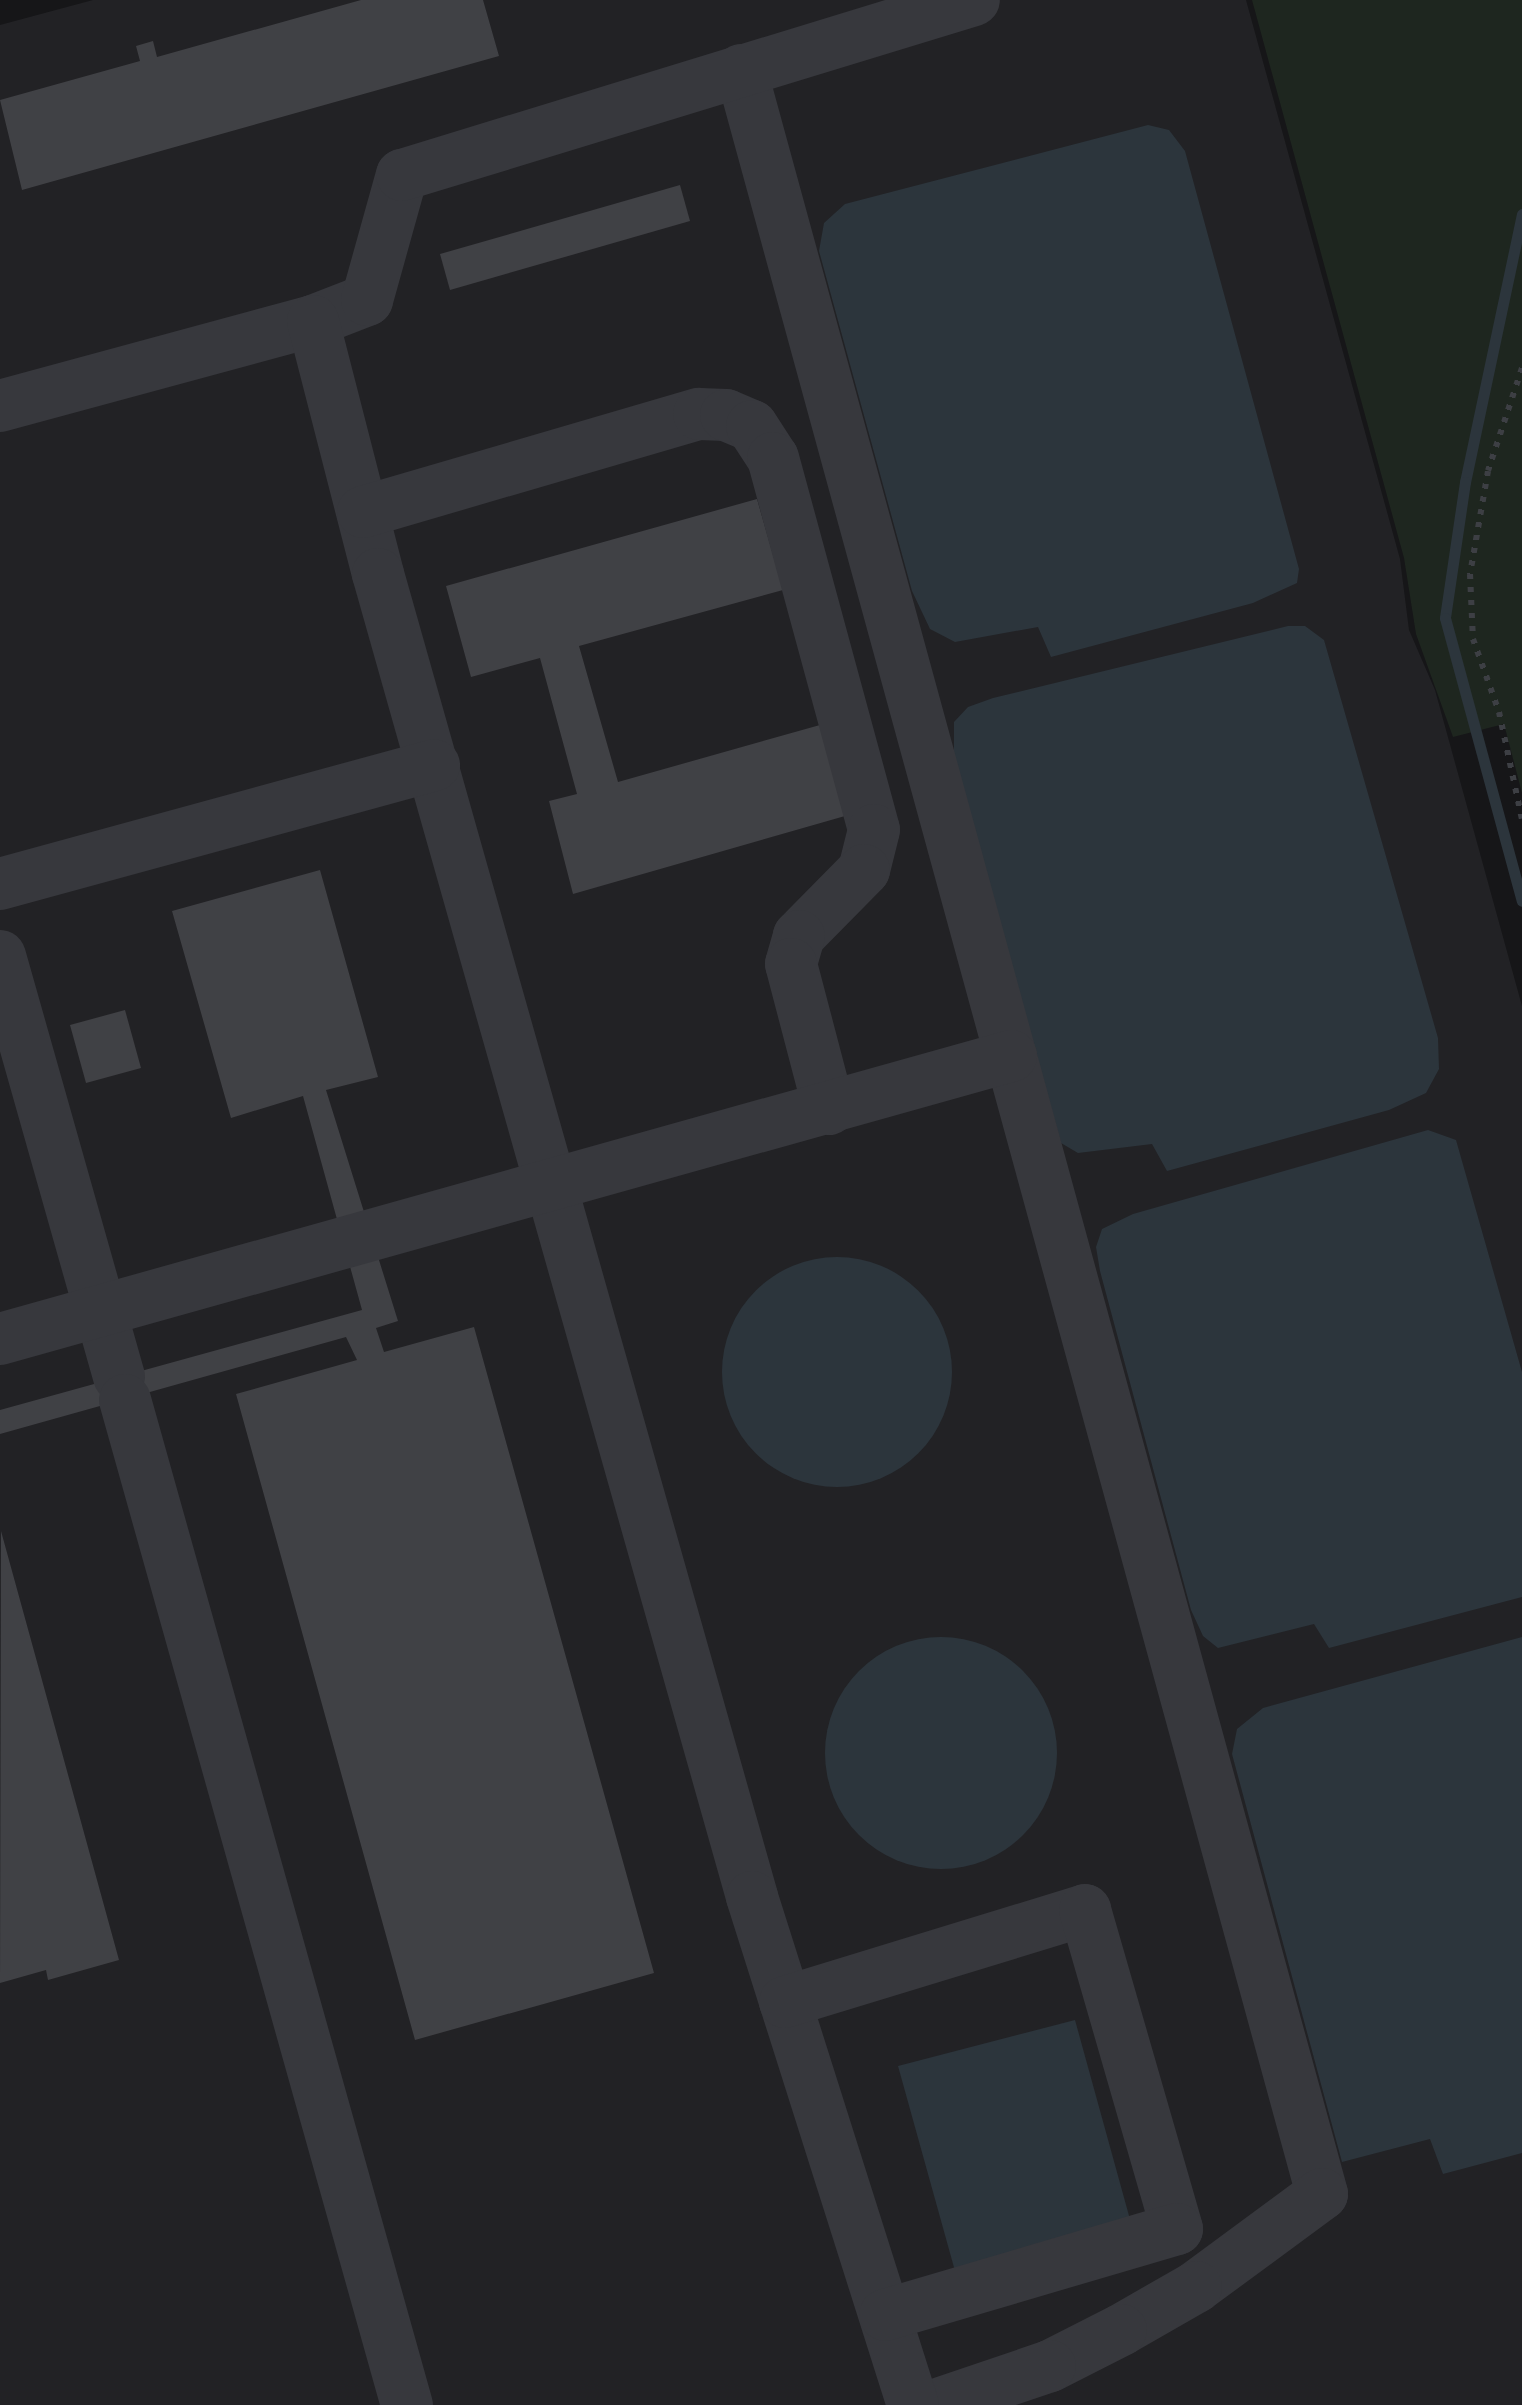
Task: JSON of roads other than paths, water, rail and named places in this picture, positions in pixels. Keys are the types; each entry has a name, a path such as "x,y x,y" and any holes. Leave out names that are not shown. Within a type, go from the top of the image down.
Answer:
{"lane":[{"path":"0,406 312,321 367,300 402,174 974,0"},
{"path":"741,70 1322,2194 1196,2287 1121,2330 1050,2366 935,2405"},
{"path":"312,321 362,512 785,2002 914,2405"},
{"path":"362,512 699,414 726,415 752,426 773,458 874,830 864,870 800,936 790,964 829,1108"},
{"path":"0,884 434,765"},
{"path":"0,956 103,1312 406,2405"},
{"path":"0,1339 1011,1056"},
{"path":"785,2002 1085,1910 1176,2229 885,2314"}],"waterway":[{"path":"1522,214 1465,482 1445,618 1522,901"}]}
